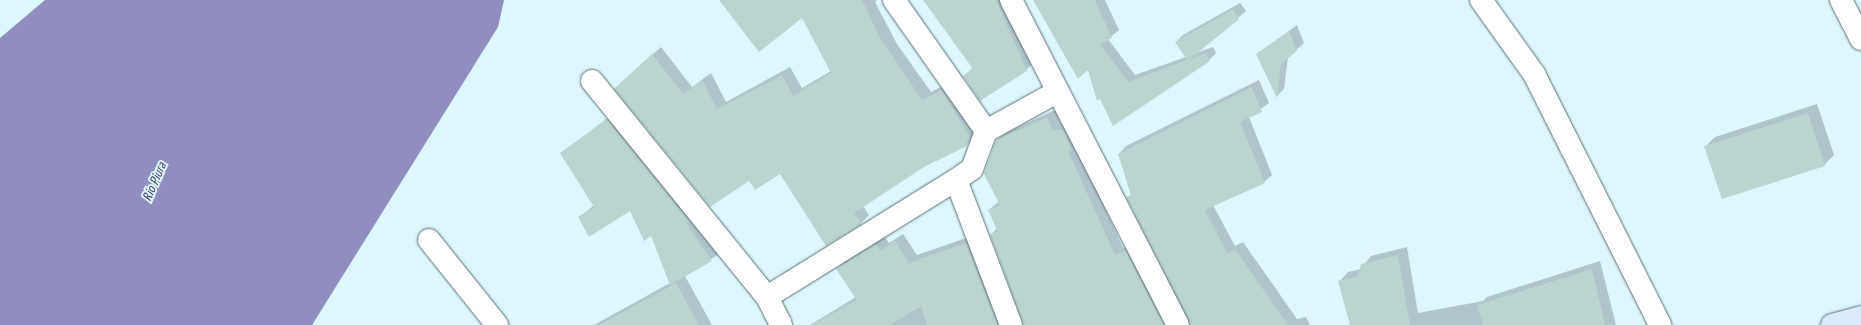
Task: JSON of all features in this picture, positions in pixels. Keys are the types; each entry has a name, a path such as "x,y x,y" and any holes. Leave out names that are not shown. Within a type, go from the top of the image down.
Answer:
{"main road":[{"path":"1832,325 1861,317"}],"street":[{"path":"894,0 986,131"},
{"path":"1011,0 1178,325"},
{"path":"1481,0 1534,74 1660,325"},
{"path":"1841,0 1861,39"},
{"path":"592,81 767,298 781,325"},
{"path":"767,298 956,180 972,168 986,131 1058,92"},
{"path":"956,180 1011,325"},
{"path":"429,240 497,325"}],"water":[{"name":"Río Piura","path":"45,0 504,0 498,27 312,325 0,325 0,38"}],"building":[{"path":"719,0 862,0 879,36 922,100 942,90 970,138 967,146 924,167 854,213 862,224 826,246 780,174 755,190 749,181 710,207 614,89 652,54 683,94 702,80 717,109 782,75 793,96 831,73 802,18 759,52"},
{"path":"923,0 996,0 1027,71 980,101 963,76 973,69"},
{"path":"1033,0 1095,0 1112,38 1100,44 1128,82 1187,60 1175,42 1233,9 1239,19 1190,59 1206,53 1210,61 1113,126 1100,99 1097,101 1088,70 1078,79"},
{"path":"1289,31 1297,51 1281,64 1277,98 1256,54"},
{"path":"1252,87 1262,112 1240,122 1265,183 1205,210 1227,253 1235,249 1288,325 1190,325 1126,197 1131,195 1118,154"},
{"path":"1808,113 1825,166 1722,199 1704,146"},
{"path":"1047,117 1053,131 1063,129 1072,150 1068,151 1115,255 1126,251 1164,325 1023,325 990,234 998,232 988,210 1000,205 984,174 996,140"},
{"path":"607,119 689,221 686,223 712,261 670,285 651,236 644,241 630,211 589,237 578,217 594,207 560,153"},
{"path":"895,241 909,263 966,243 998,325 927,325 921,306 890,325 811,325 857,300 836,269 876,244 880,251"},
{"path":"1398,255 1410,325 1350,325 1338,281 1358,276 1361,264"},
{"path":"1592,269 1605,325 1483,325 1477,305"},
{"path":"676,283 699,325 599,325"}]}
